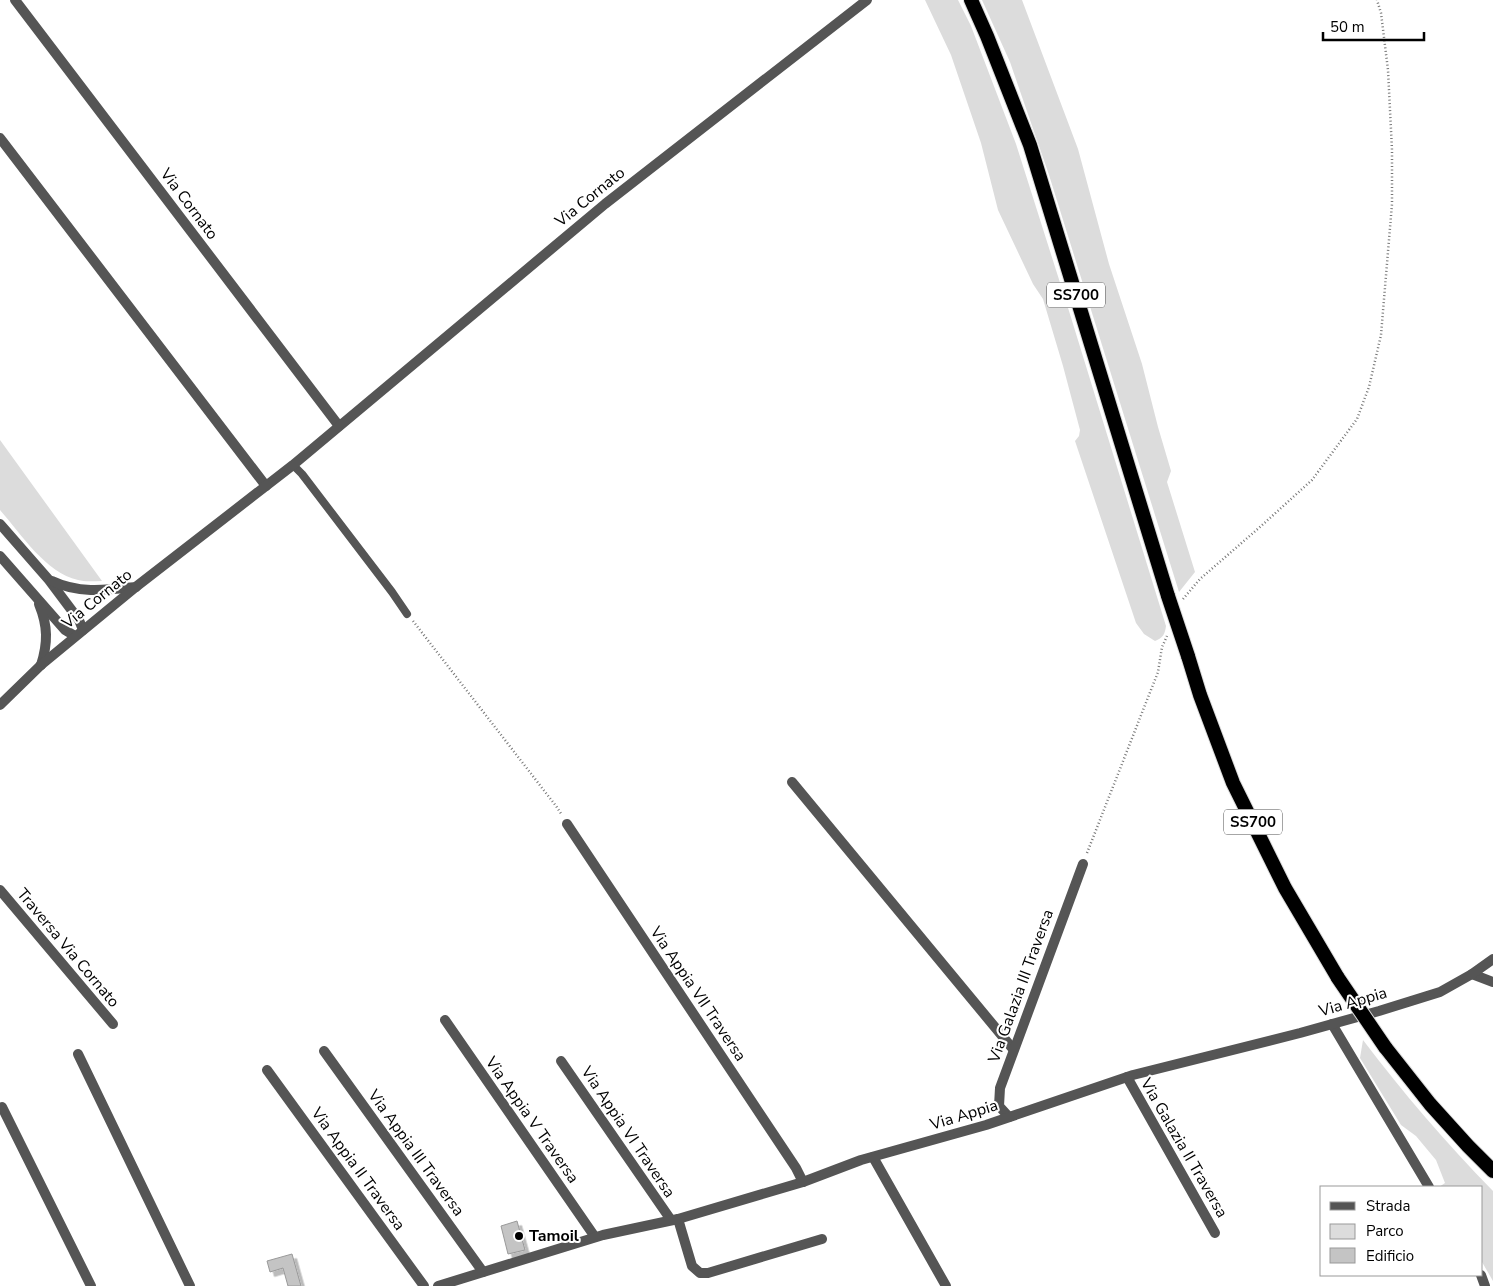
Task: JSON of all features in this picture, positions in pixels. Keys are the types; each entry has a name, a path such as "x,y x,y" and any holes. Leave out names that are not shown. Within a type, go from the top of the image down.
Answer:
{"highway":[{"name":"SS700","path":"971,0 1030,144 1168,596 1200,695 1234,783 1285,888 1338,978 1385,1046 1430,1104 1493,1171"}],"street":[{"name":"Via Cornato","path":"15,0 339,426"},
{"name":"Via Cornato","path":"0,705 41,665 79,633 293,466 605,204 867,0"},
{"path":"0,138 266,486"},
{"path":"0,524 49,580 79,620 79,633 65,630 0,556"},
{"path":"49,580 63,586 82,590 106,590 137,586"},
{"path":"36,597 45,619 45,650 41,665"},
{"path":"792,782 1013,1049"},
{"name":"Via Appia VII Traversa","path":"567,824 796,1168 803,1182"},
{"name":"Via Galazia III Traversa","path":"1009,1118 999,1106 1000,1088 1083,864"},
{"name":"Traversa Via Cornato","path":"0,890 113,1024"},
{"name":"Via Appia","path":"438,1286 595,1237 674,1219 803,1182 873,1157 1009,1118 1127,1077 1332,1024 1440,992 1493,960"},
{"path":"1472,974 1493,982"},
{"name":"Via Appia V Traversa","path":"445,1020 595,1237"},
{"path":"1332,1024 1428,1186"},
{"name":"Via Appia III Traversa","path":"324,1051 483,1272"},
{"path":"78,1054 190,1286"},
{"name":"Via Appia VI Traversa","path":"561,1061 674,1219 692,1266 700,1273 708,1273 822,1239"},
{"name":"Via Appia II Traversa","path":"267,1070 424,1286"},
{"name":"Via Galazia II Traversa","path":"1127,1077 1215,1233"},
{"path":"2,1107 91,1286"},
{"path":"873,1157 946,1286"}],"lane":[{"path":"293,466 302,474 407,614"}],"path":[{"path":"1181,605 1184,596 1200,579 1312,480 1357,419 1369,388 1381,335 1392,204 1388,70 1381,13 1377,0"},
{"path":"407,614 556,806 567,824"},
{"path":"1083,864 1158,672 1162,647 1170,630"}],"green space":[{"path":"925,0 958,0 971,26 1016,144 1166,626 1163,635 1155,641 1144,634 1136,623 1075,441 1079,436 1080,430 1043,299 1033,284 998,210 981,143 951,55"},
{"path":"982,0 1022,0 1078,149 1109,264 1142,364 1171,471 1167,482 1195,572 1179,592 1049,175 1010,62"},
{"path":"0,440 102,581 78,580 66,576 55,569 25,541 0,510"},
{"path":"1363,1040 1426,1118 1493,1191 1493,1281 1483,1264 1483,1186 1440,1186 1445,1183 1436,1160 1416,1136 1401,1125 1360,1058"}],"building":[{"path":"517,1221 525,1250 508,1254 501,1226"},
{"path":"292,1254 301,1286 288,1286 283,1268 270,1272 267,1261"}],"place":[{"name":"Tamoil","path":"519,1236"}]}
